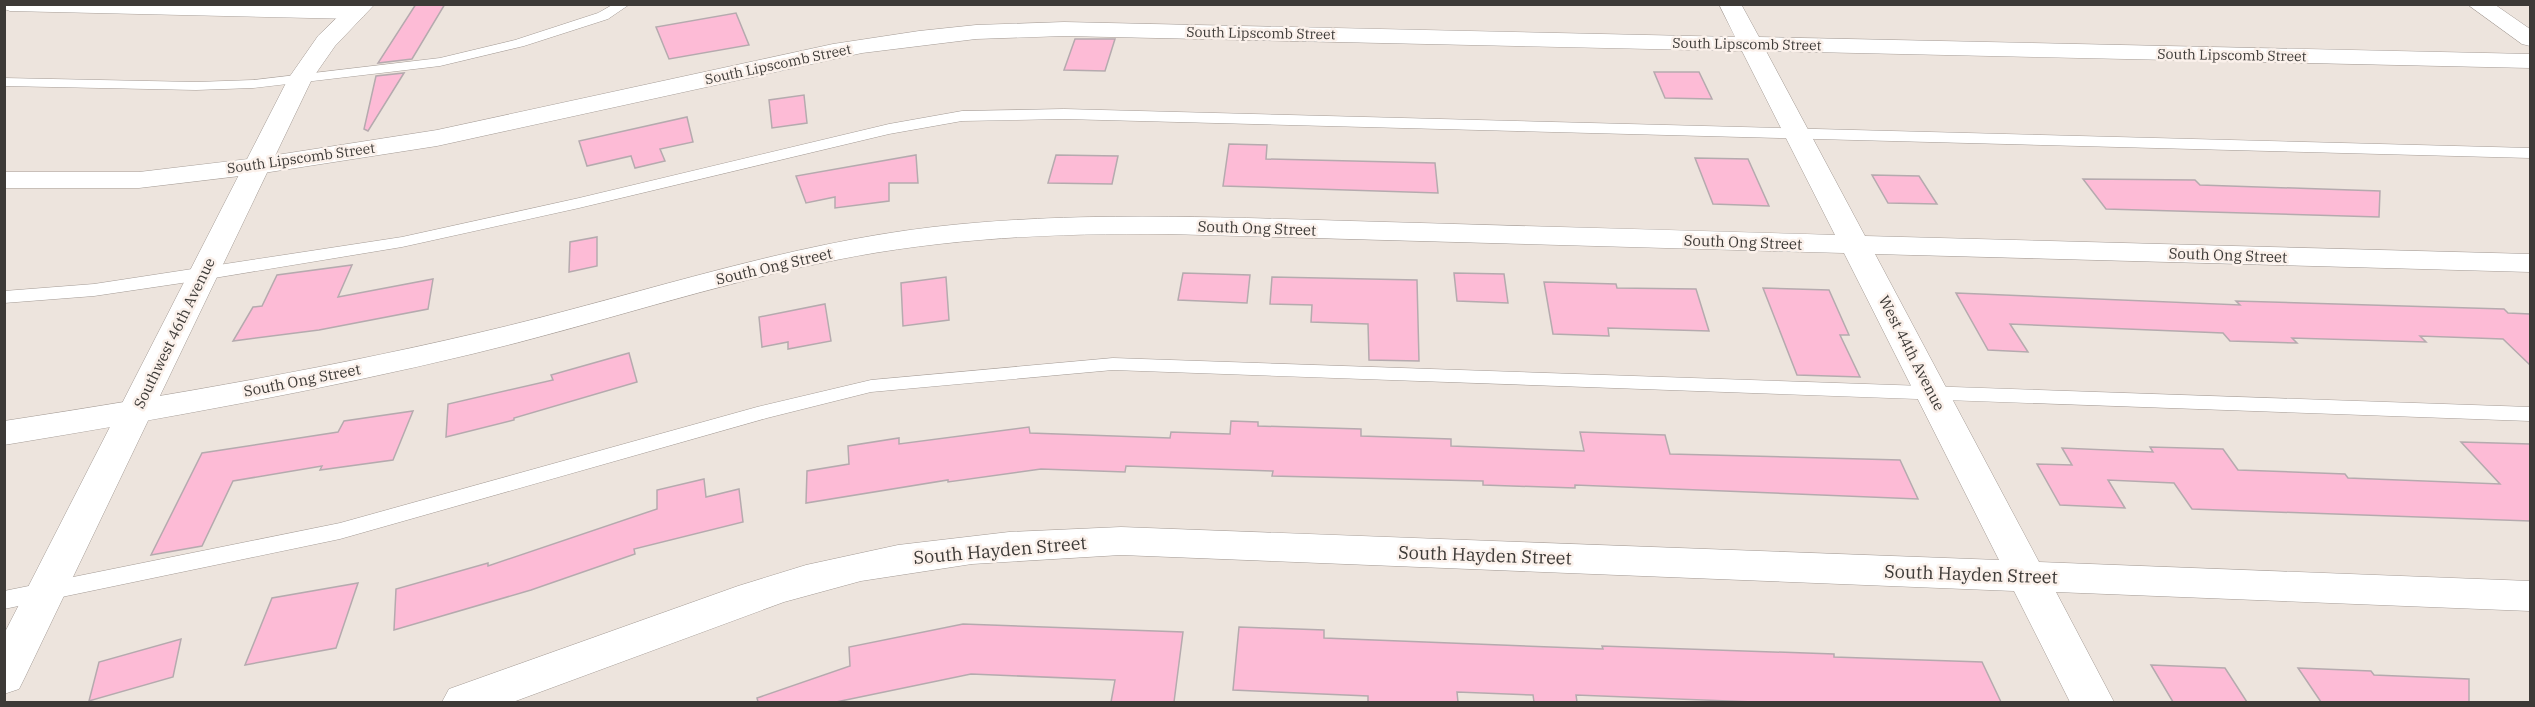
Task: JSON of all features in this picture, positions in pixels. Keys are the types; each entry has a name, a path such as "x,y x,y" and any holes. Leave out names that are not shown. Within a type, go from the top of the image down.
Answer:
{"street":[{"path":"10,4 359,8"},
{"name":"West 44th Avenue","path":"1730,4 2092,702"},
{"path":"2478,4 2530,39"},
{"name":"Southwest 46th Avenue","path":"4,676 300,79 326,41 359,8"},
{"name":"South Lipscomb Street","path":"4,180 139,180 257,166 437,138 833,51 896,39 966,31 1064,29 2530,61"},
{"name":"South Ong Street","path":"4,433 134,412 313,378 475,343 792,260 888,242 963,232 1038,226 1137,225 2530,263"},
{"name":"South Hayden Street","path":"464,702 757,595 822,576 893,560 946,552 1044,543 1122,541 2530,596"}],"lane":[{"path":"4,82 196,86 253,84 440,62 519,43 603,16 624,4"},
{"path":"4,297 94,290 202,275 402,242 579,203 867,134 962,116 1064,114 2530,153"},
{"path":"4,600 340,531 764,412 871,386 1113,364 2530,414"}],"building":[{"path":"416,4 445,4 412,59 378,63"},
{"path":"736,13 749,45 669,59 656,27"},
{"path":"1075,39 1115,39 1105,71 1064,70"},
{"path":"1654,72 1699,72 1712,99 1665,98"},
{"path":"404,73 368,131 364,129 376,76"},
{"path":"804,95 807,123 772,128 769,100"},
{"path":"687,117 693,142 660,149 665,161 635,168 631,156 587,166 579,141"},
{"path":"1229,144 1267,145 1266,159 1435,163 1438,193 1223,186"},
{"path":"916,155 918,183 889,183 889,201 835,208 835,197 806,203 796,176"},
{"path":"1056,155 1118,156 1112,184 1048,183"},
{"path":"1695,158 1748,159 1769,206 1713,204"},
{"path":"1872,175 1919,176 1937,204 1888,203"},
{"path":"2083,179 2195,180 2200,185 2380,191 2379,217 2106,209"},
{"path":"597,237 597,266 569,272 570,242"},
{"path":"352,265 338,297 433,279 428,309 319,330 233,341 253,307 262,306 277,275"},
{"path":"1183,273 1250,275 1247,303 1178,300"},
{"path":"1454,273 1504,274 1508,303 1457,301"},
{"path":"946,277 949,320 903,326 901,283"},
{"path":"1272,277 1417,280 1419,361 1369,360 1368,324 1311,322 1312,305 1270,304"},
{"path":"1544,282 1616,284 1617,288 1696,289 1709,331 1608,328 1609,336 1553,334"},
{"path":"1763,288 1829,290 1849,335 1840,335 1860,377 1797,375"},
{"path":"1956,293 2240,305 2236,301 2504,309 2508,313 2530,314 2530,365 2503,339 2420,336 2426,342 2292,338 2297,343 2230,341 2223,333 2010,324 2028,352 1988,350"},
{"path":"825,304 831,341 788,349 788,342 762,347 759,317"},
{"path":"629,353 637,382 514,418 514,420 446,437 448,404 553,380 551,375"},
{"path":"413,411 393,460 320,470 322,466 233,481 202,546 151,555 202,453 338,432 344,421"},
{"path":"1231,421 1258,422 1258,426 1361,429 1361,436 1451,439 1451,446 1584,451 1580,432 1665,435 1670,454 1900,460 1918,499 1575,485 1575,488 1483,485 1483,481 1272,476 1273,471 1126,466 1125,472 1041,469 948,482 948,480 806,503 807,471 849,464 848,446 899,438 899,444 1029,427 1030,433 1170,438 1171,432 1230,434"},
{"path":"2461,442 2530,444 2530,521 2192,509 2174,483 2108,480 2125,508 2060,505 2037,464 2072,465 2062,448 2153,452 2150,447 2223,449 2238,470 2345,474 2348,478 2500,484"},
{"path":"704,479 706,497 739,489 743,522 634,549 635,554 531,590 394,630 396,589 488,563 488,566 657,509 657,490"},
{"path":"358,583 336,648 245,665 272,598"},
{"path":"963,624 1183,632 1174,702 1111,702 1115,680 971,674 836,702 758,702 757,698 850,666 849,647"},
{"path":"1239,627 1324,630 1324,638 1603,649 1602,646 1834,654 1834,657 1982,662 2001,702 1754,702 1576,695 1577,702 1534,702 1533,695 1457,692 1458,702 1368,702 1368,696 1233,690"},
{"path":"181,639 173,677 89,701 99,662"},
{"path":"2151,665 2225,668 2247,702 2173,702"},
{"path":"2298,668 2371,671 2374,675 2469,679 2469,702 2321,702"}]}
